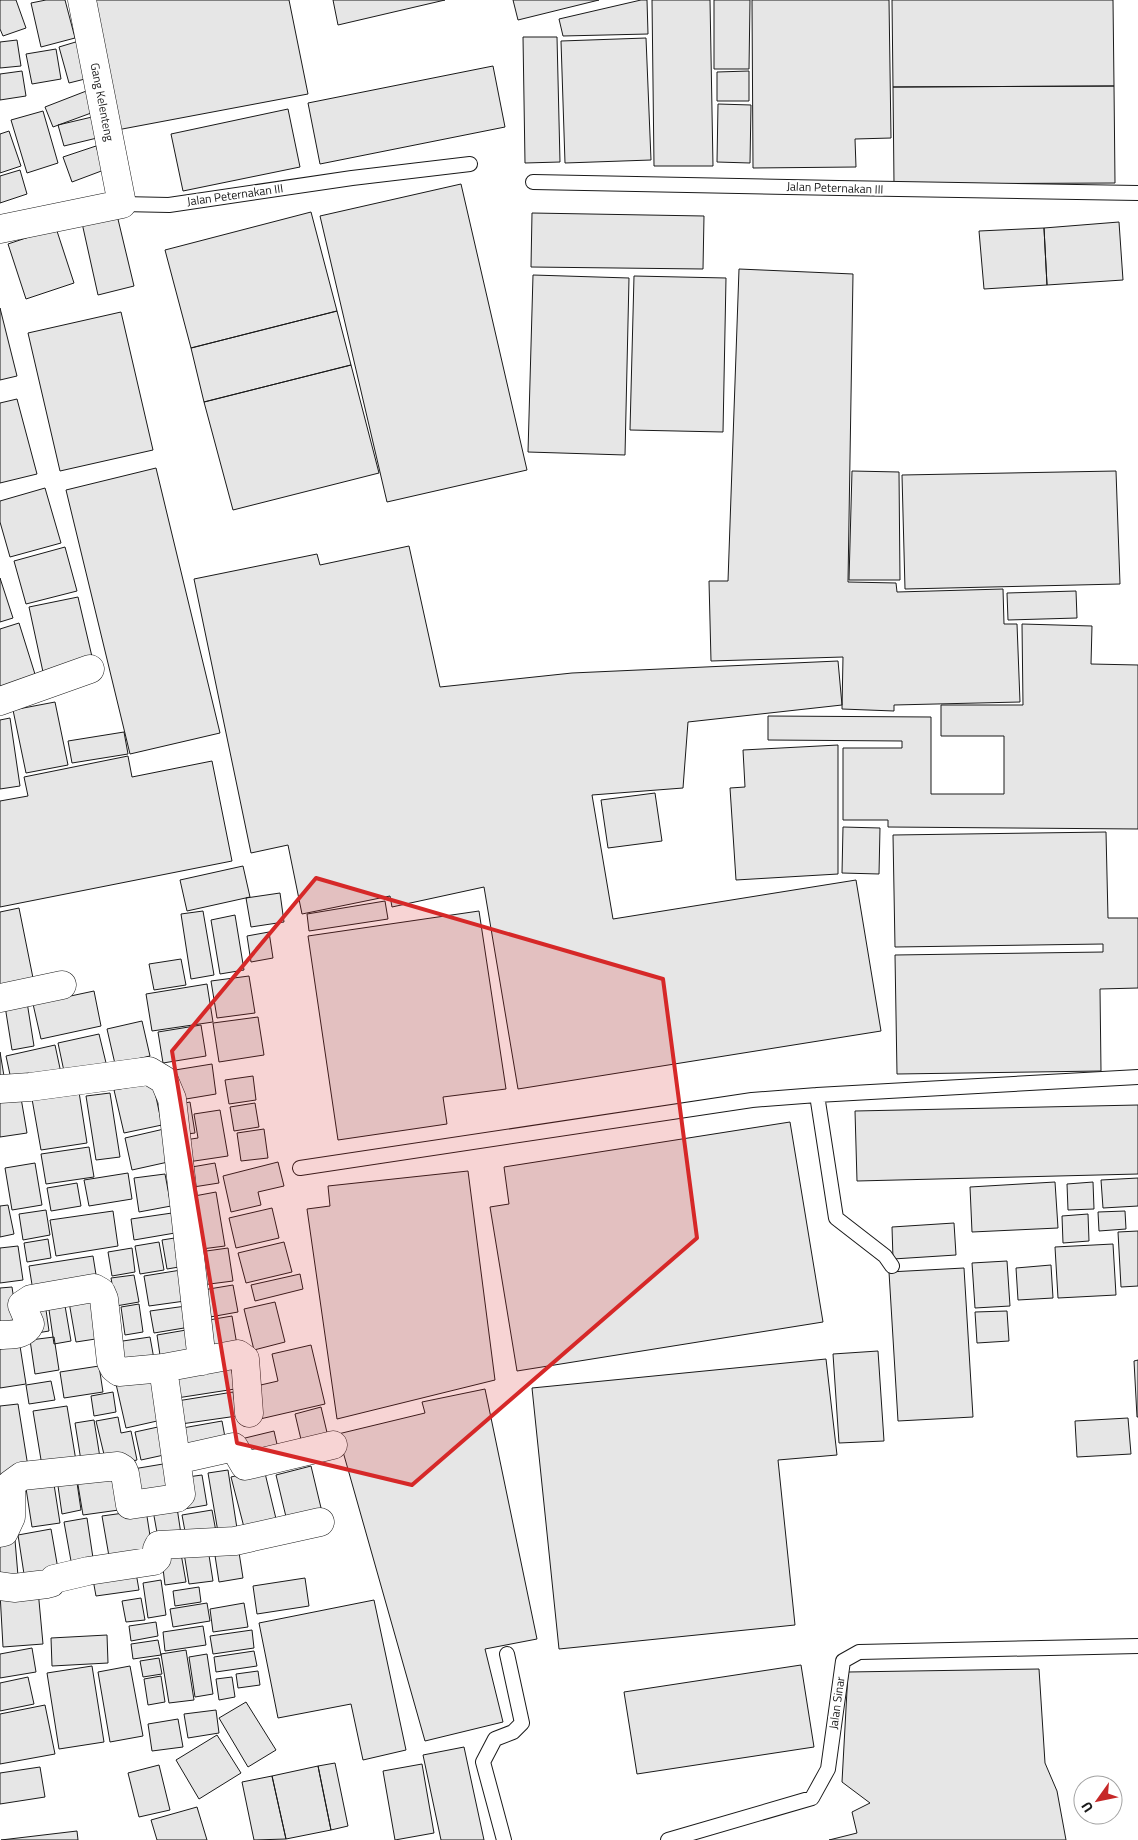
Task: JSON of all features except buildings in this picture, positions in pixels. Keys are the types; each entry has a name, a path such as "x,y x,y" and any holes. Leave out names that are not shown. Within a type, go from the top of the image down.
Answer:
{"street":[{"name":"Gang Kelenteng","path":"82,0 122,204"},
{"name":"Jalan Peternakan III","path":"0,229 122,204"},
{"path":"0,701 90,669"},
{"path":"0,998 62,985"},
{"path":"0,1089 30,1088 149,1071 164,1080 172,1099 202,1361"},
{"path":"0,1335 20,1333 27,1330 30,1324 22,1305 25,1302 32,1299 94,1288 101,1292 104,1299 110,1362 114,1368 119,1372 163,1368 238,1354 242,1355 245,1359 248,1413"},
{"path":"0,1533 4,1532 11,1517 11,1484 22,1476 118,1466 126,1474 129,1504 132,1506 177,1498 181,1494 163,1368"},
{"path":"176,1460 234,1447 245,1466 333,1445"},
{"path":"0,1586 14,1588 47,1584 52,1583 54,1579 88,1571 154,1561 157,1558 159,1545 235,1541 320,1522"}],"lane":[{"name":"Jalan Peternakan III","path":"122,204 169,204 470,164"},
{"name":"Jalan Peternakan III","path":"533,182 726,184 903,190 1138,193"},
{"path":"300,1168 752,1100 1138,1077"},
{"path":"817,1095 836,1218 884,1256 892,1266"},
{"name":"Jalan Sinar","path":"668,1840 812,1798 828,1769 843,1661 859,1652 1138,1646"},
{"path":"504,1840 483,1762 495,1739 513,1732 522,1723 507,1654"}],"highlighted area":[{"path":"316,878 663,979 697,1238 412,1485 237,1443 172,1051"}]}
